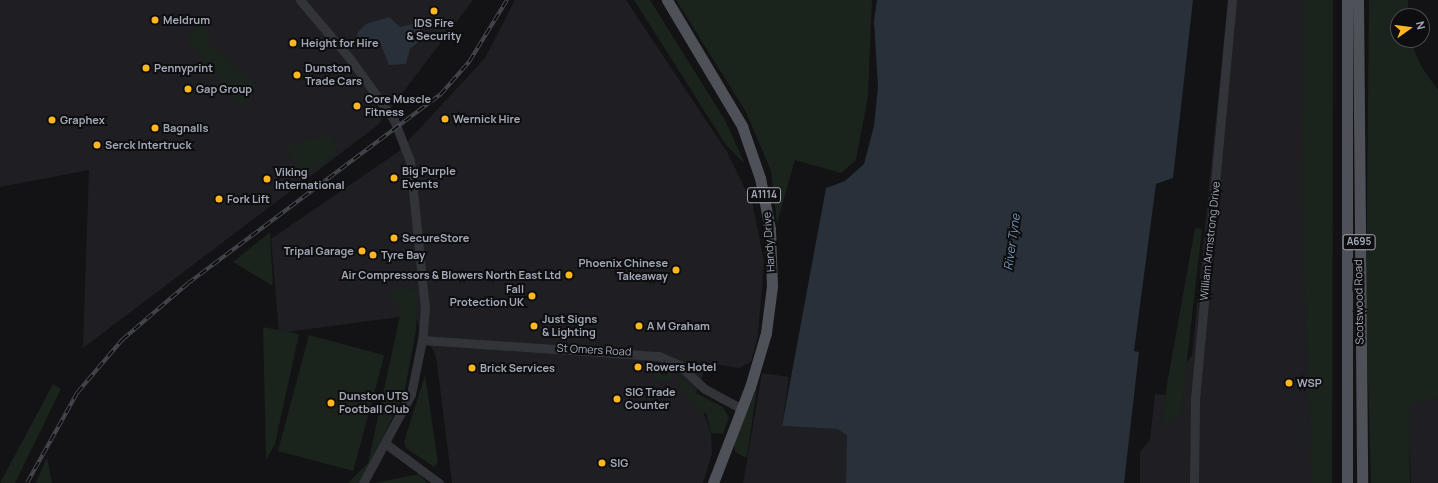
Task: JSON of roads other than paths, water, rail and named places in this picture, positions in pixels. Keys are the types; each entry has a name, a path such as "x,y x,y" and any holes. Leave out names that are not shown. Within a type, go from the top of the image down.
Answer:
{"main road":[{"name":"Handy Drive","path":"667,0 742,126 768,211 771,300 762,351 742,409"},
{"name":"Scotswood Road","path":"1347,0 1347,483"},
{"name":"Scotswood Road","path":"1358,0 1362,483"},
{"name":"A1114","path":"713,483 742,409"}],"street":[{"path":"300,0 351,60 394,120 406,145 425,308 422,340 411,394 386,444 364,483"},
{"name":"William Armstrong Drive","path":"1194,483 1195,399 1232,0"},
{"name":"St Omers Road","path":"422,340 659,356 679,365 706,389 742,409"},
{"path":"386,444 439,483"}],"water":[{"name":"River Tyne","path":"877,0 1193,0 1173,178 1156,184 1134,351 1139,352 1124,483 846,483 847,435 837,429 782,426 826,188 845,181 864,164 874,126 878,87 874,21"},
{"path":"389,17 400,27 417,23 424,37 410,49 406,64 389,65 381,45 356,41 358,32 366,24"}],"railway":[{"path":"27,483 77,393 122,340 187,284 440,95 469,62 507,0"}],"place":[{"name":"IDS Fire & Security","path":"434,11"},
{"name":"Meldrum","path":"155,20"},
{"name":"Height for Hire","path":"293,43"},
{"name":"Pennyprint","path":"146,68"},
{"name":"Dunston Trade Cars","path":"297,75"},
{"name":"Gap Group","path":"188,89"},
{"name":"Core Muscle Fitness","path":"357,106"},
{"name":"Wernick Hire","path":"445,119"},
{"name":"Graphex","path":"52,120"},
{"name":"Bagnalls","path":"155,128"},
{"name":"Serck Intertruck","path":"97,145"},
{"name":"Big Purple Events","path":"394,178"},
{"name":"Viking International","path":"267,179"},
{"name":"Fork Lift","path":"219,199"},
{"name":"SecureStore","path":"394,238"},
{"name":"Tripal Garage","path":"362,251"},
{"name":"Tyre Bay","path":"373,255"},
{"name":"Phoenix Chinese Takeaway","path":"676,270"},
{"name":"Air Compressors & Blowers North East Ltd","path":"569,275"},
{"name":"Fall Protection UK","path":"532,296"},
{"name":"Just Signs & Lighting","path":"534,326"},
{"name":"A M Graham","path":"639,326"},
{"name":"Rowers Hotel","path":"638,367"},
{"name":"Brick Services","path":"472,368"},
{"name":"WSP","path":"1289,383"},
{"name":"SIG Trade Counter","path":"617,399"},
{"name":"Dunston UTS Football Club","path":"331,403"},
{"name":"SIG","path":"602,463"}]}
